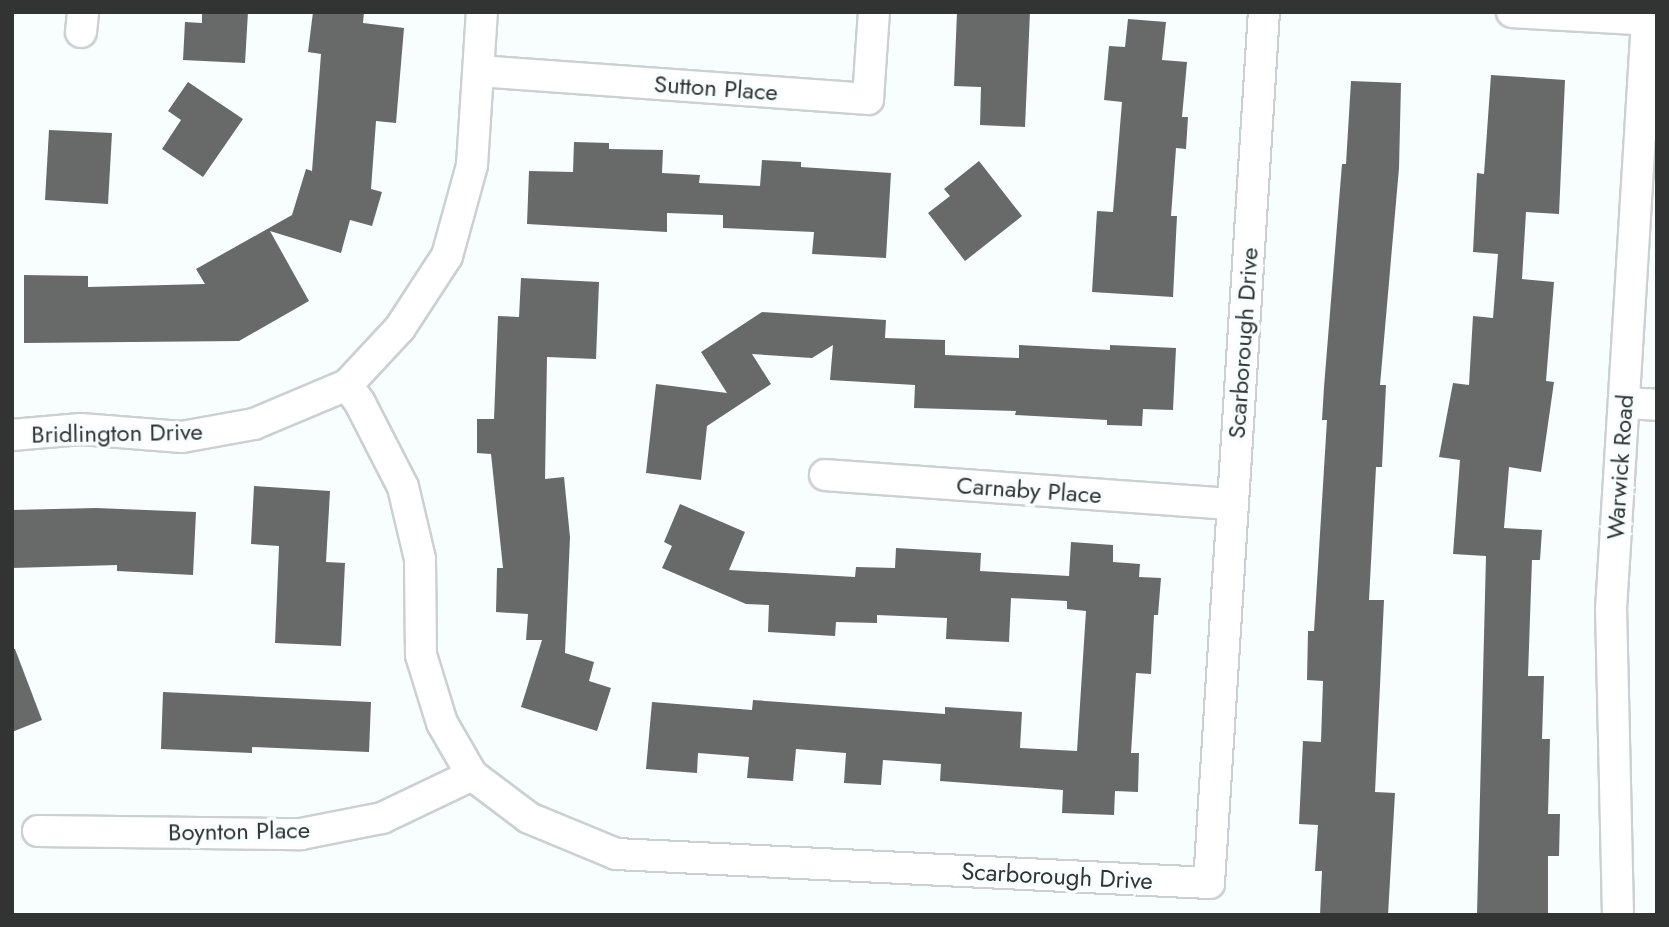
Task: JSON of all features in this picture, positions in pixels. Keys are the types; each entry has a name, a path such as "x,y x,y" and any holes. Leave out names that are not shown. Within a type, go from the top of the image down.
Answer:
{"street":[{"name":"Bridlington Drive","path":"12,435 81,429 182,437 254,425 347,385 400,328 447,256 472,165 482,12"},
{"name":"Sutton Place","path":"479,71 867,99 874,12"},
{"name":"Scarborough Drive","path":"347,385 403,487 421,559 421,655 442,723 472,775 529,818 616,854 1209,883 1264,12"},
{"path":"1512,12 1652,20"},
{"name":"Warwick Road","path":"1618,915 1611,610 1652,20"},
{"path":"1624,403 1657,405"},
{"name":"Carnaby Place","path":"825,475 1233,503"},
{"name":"Boynton Place","path":"38,831 301,834 382,818 472,775"}],"building":[{"path":"202,12 248,12 245,63 183,60 185,22 202,23"},
{"path":"313,12 364,12 363,23 404,28 396,123 376,121 371,189 382,192 372,226 350,220 341,253 270,231 309,301 239,341 24,343 24,275 88,276 88,287 205,284 196,269 292,215 306,169 312,171 321,54 308,52"},
{"path":"957,12 1030,12 1025,127 980,125 981,87 954,86"},
{"path":"1128,19 1166,22 1162,60 1187,62 1182,117 1188,117 1186,149 1176,148 1171,216 1177,216 1173,297 1092,292 1097,211 1113,212 1122,102 1104,100 1109,46 1125,47"},
{"path":"1491,75 1565,80 1559,214 1526,212 1522,279 1554,282 1546,381 1554,382 1541,472 1509,467 1504,528 1542,530 1540,560 1532,560 1528,676 1544,676 1542,739 1550,739 1548,814 1560,814 1559,856 1548,856 1548,915 1477,915 1486,556 1453,554 1460,460 1439,457 1453,383 1469,385 1473,316 1493,318 1498,254 1473,252 1477,173 1484,174"},
{"path":"1351,81 1401,83 1399,168 1380,385 1386,385 1382,467 1376,467 1369,600 1384,600 1375,792 1395,793 1388,915 1320,915 1322,871 1315,871 1318,825 1299,824 1303,741 1321,742 1323,681 1307,680 1308,631 1314,631 1327,420 1322,420 1324,387 1342,164 1346,164"},
{"path":"188,82 243,119 203,177 162,149 181,120 168,111"},
{"path":"49,130 112,133 108,204 45,200"},
{"path":"574,142 609,143 609,149 663,150 662,173 700,175 699,183 760,186 762,160 801,162 801,167 891,173 886,258 812,254 814,232 723,228 723,215 667,213 667,232 527,224 529,171 573,172"},
{"path":"979,161 1022,216 965,261 928,213 950,196 944,189"},
{"path":"521,278 599,282 596,359 547,357 545,479 564,477 570,537 565,653 594,662 589,681 611,688 597,731 521,707 542,640 526,640 528,614 496,612 497,568 503,568 491,454 477,453 477,419 494,419 498,316 519,317"},
{"path":"762,312 886,320 885,338 945,340 945,355 1019,358 1019,345 1110,350 1110,345 1176,348 1173,410 1143,409 1142,426 1107,425 1107,420 1015,415 1016,411 914,408 915,385 830,380 833,345 812,358 752,354 771,384 707,426 701,480 646,473 656,384 727,393 701,352"},
{"path":"254,486 330,491 326,562 345,563 341,646 275,643 279,546 251,544"},
{"path":"680,504 745,532 729,570 855,577 856,567 895,568 896,548 981,553 980,571 1069,576 1071,542 1113,545 1113,562 1140,564 1139,577 1161,578 1158,615 1154,615 1151,674 1136,673 1131,753 1139,753 1138,792 1115,791 1114,815 1062,813 1063,790 940,781 941,764 883,760 881,785 844,783 846,753 796,749 793,781 747,778 749,757 698,753 697,773 646,769 652,702 752,710 753,700 945,714 945,707 1022,712 1020,748 1077,751 1086,611 1067,609 1067,601 1011,598 1009,642 946,639 947,618 877,615 877,623 836,622 835,636 768,632 769,605 746,604 662,568 672,546 664,542"},
{"path":"96,508 196,512 193,575 117,571 117,565 12,568 12,510"},
{"path":"12,649 15,649 42,720 12,732"},
{"path":"163,692 371,702 369,752 252,747 252,753 161,749"}]}
